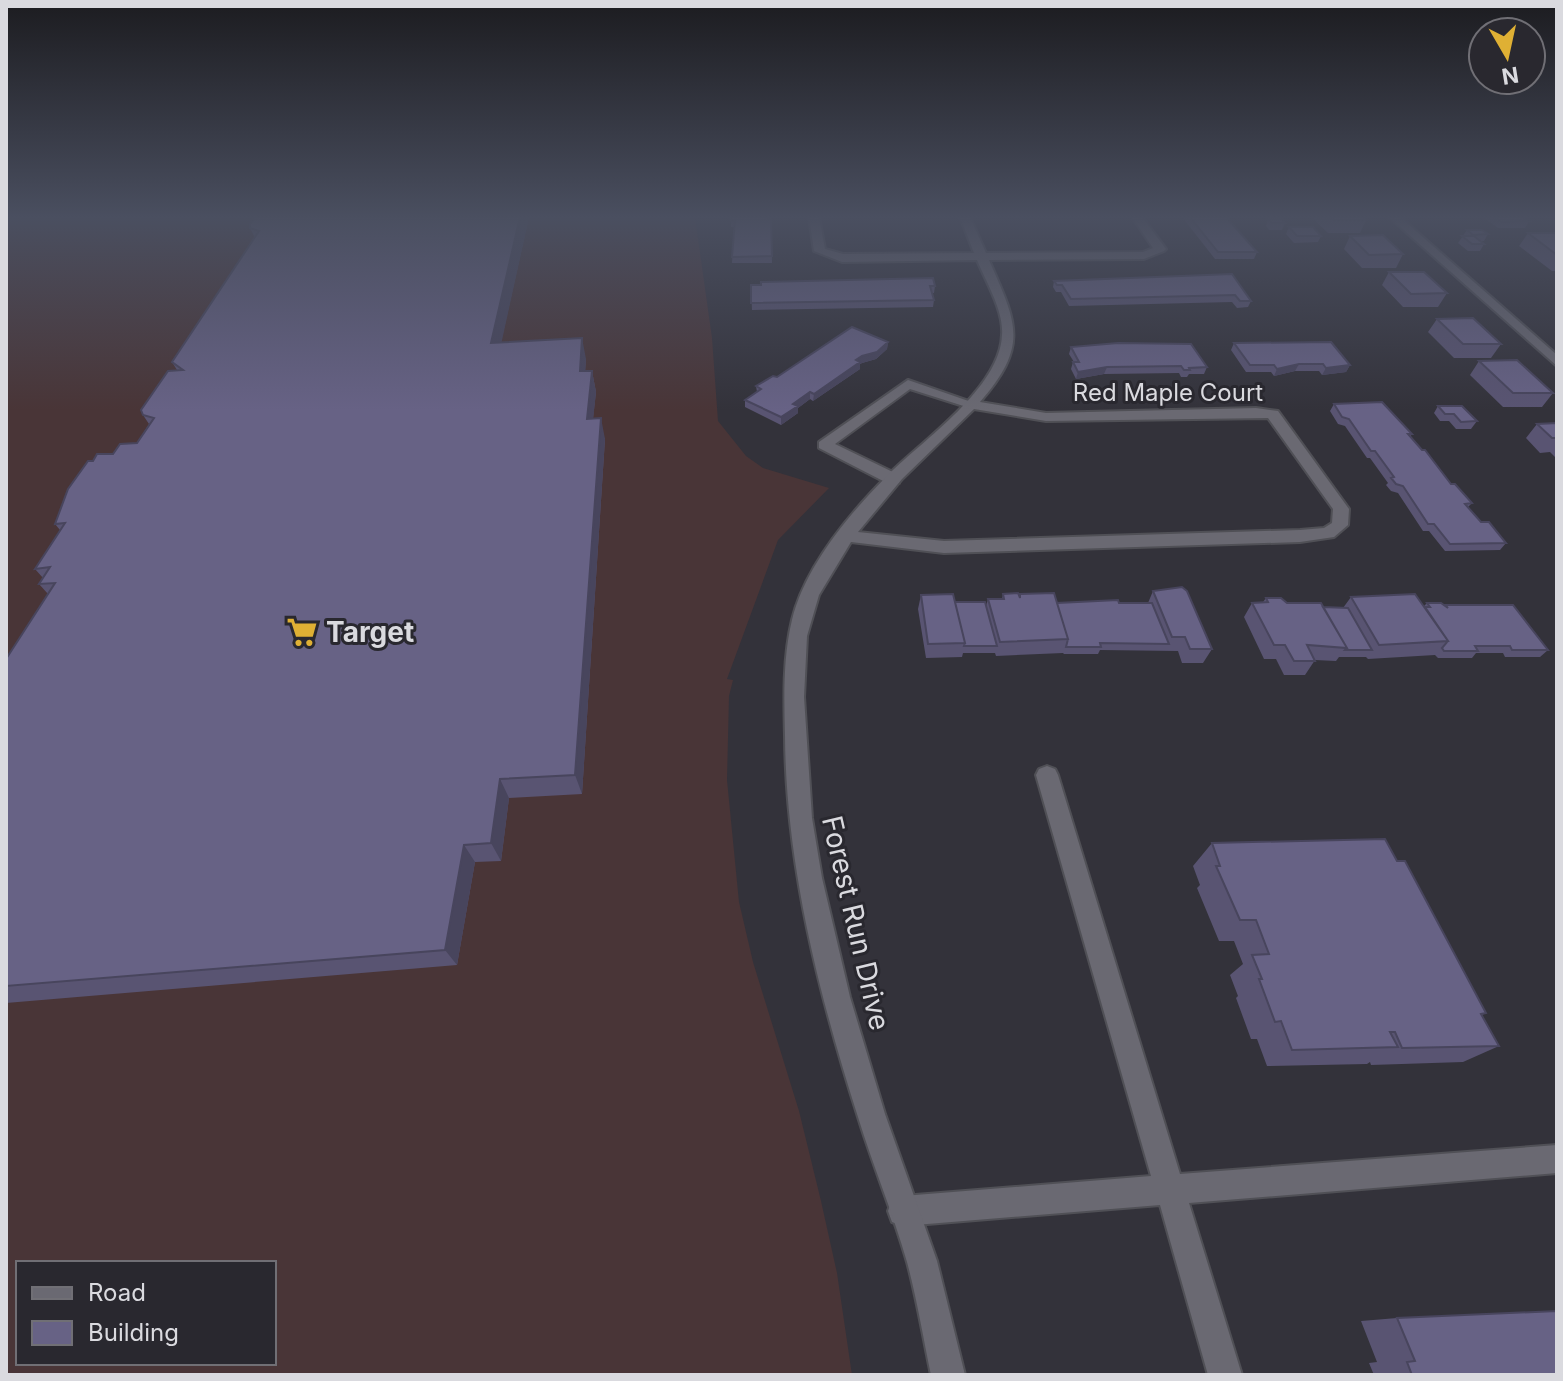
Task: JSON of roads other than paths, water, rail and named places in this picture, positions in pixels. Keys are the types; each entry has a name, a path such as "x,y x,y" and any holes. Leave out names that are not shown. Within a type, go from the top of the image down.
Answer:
{"street":[{"name":"Forest Run Drive","path":"948,1375 927,1280 871,1113 822,937 803,841 793,741 798,631 825,563 893,479 973,405 1001,359 1009,335 990,281"},
{"path":"1466,281 1557,362"},
{"name":"Red Maple Court","path":"847,536 944,547 1300,536 1328,533 1340,525 1341,509 1273,414 1256,412 1046,417 973,405 908,384 824,445 893,479"},
{"path":"1047,775 1225,1375"},
{"path":"903,1211 1557,1159"}],"place":[{"name":"Target","path":"302,632"}]}
